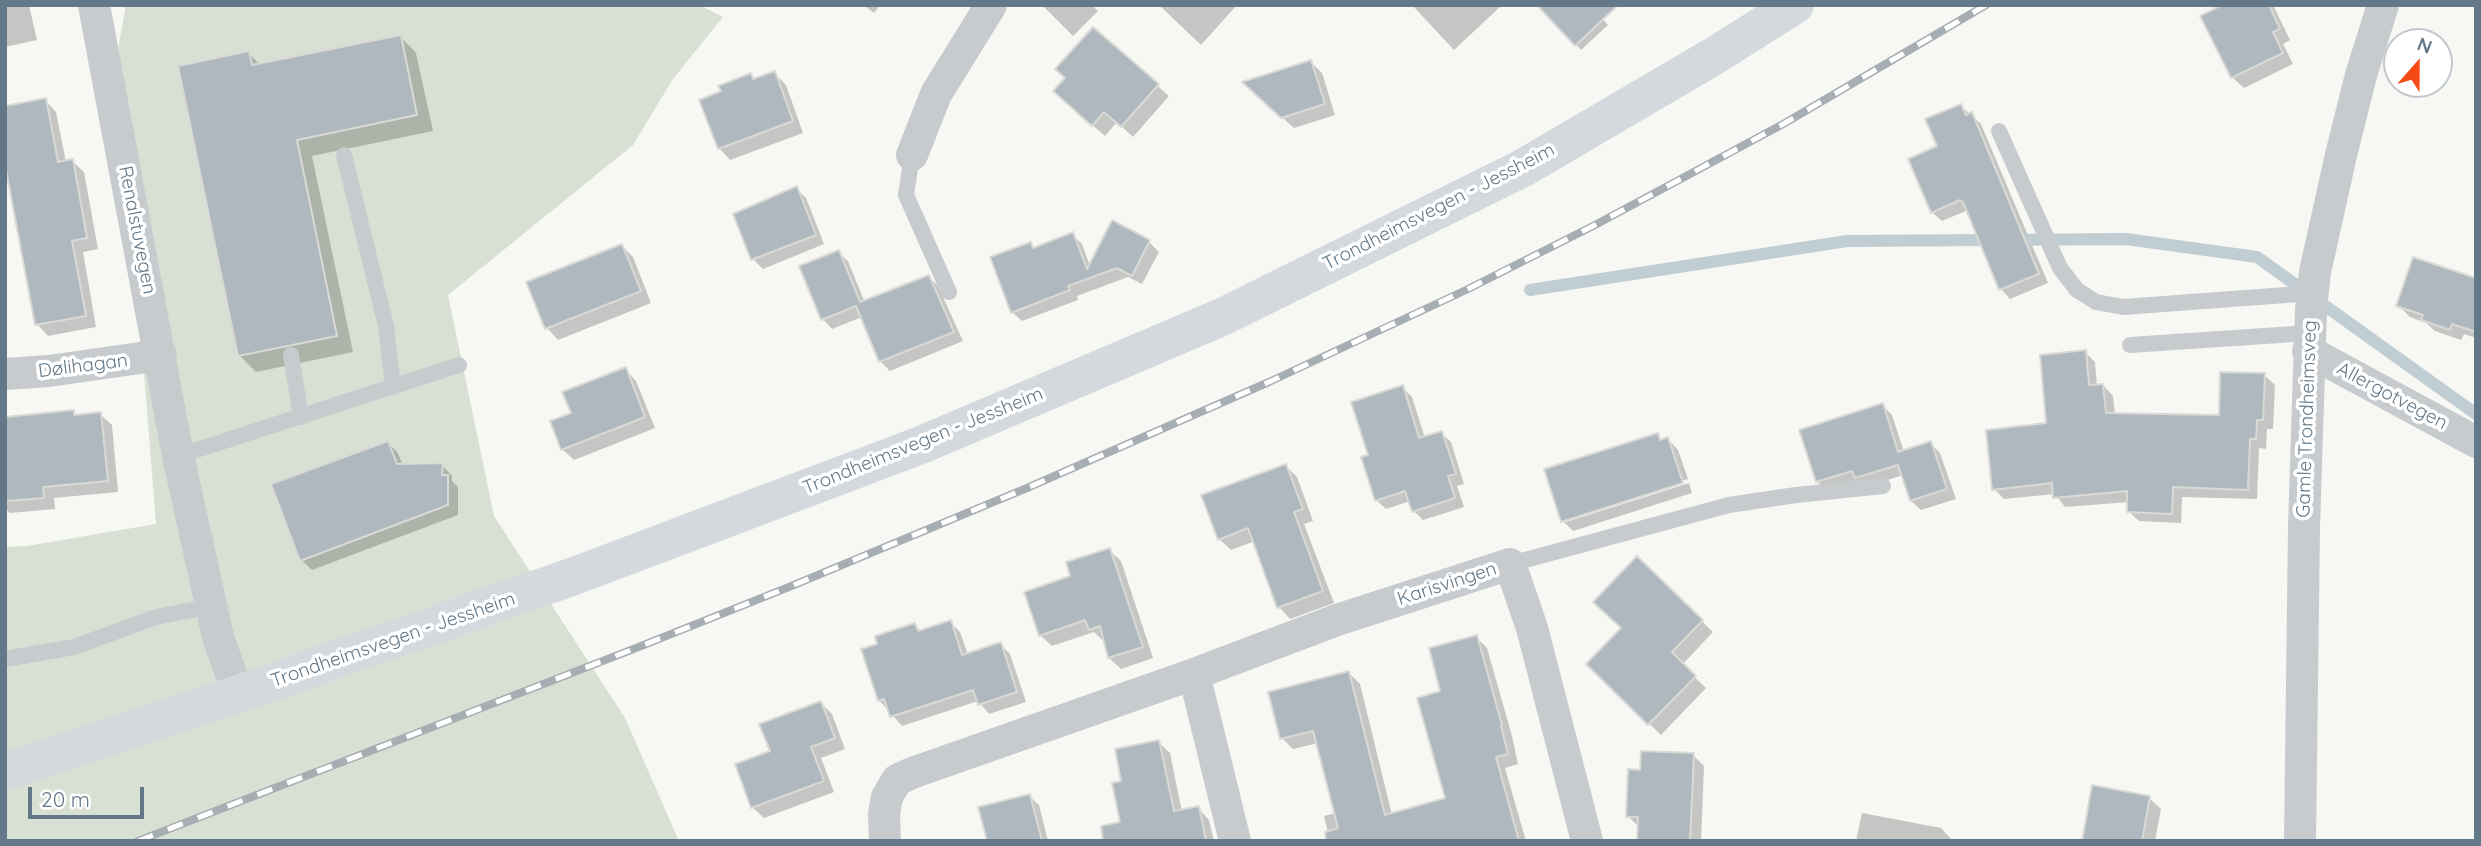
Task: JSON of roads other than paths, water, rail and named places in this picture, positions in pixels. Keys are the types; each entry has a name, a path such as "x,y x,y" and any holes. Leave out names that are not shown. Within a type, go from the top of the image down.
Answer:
{"main road":[{"name":"Trondheimsvegen - Jessheim","path":"5,772 577,576 921,445 1222,317 1523,168 1714,56 1795,5"}],"street":[{"name":"Renalstuvegen","path":"94,5 178,456 218,637 238,694"},
{"path":"912,155 936,94 991,5"},
{"name":"Gamle Trondheimsveg","path":"2300,841 2308,342 2313,293 2341,155 2361,75 2383,5"},
{"name":"Allergotvegen","path":"2308,342 2476,442"},
{"name":"Dølihagan","path":"5,374 49,371 161,355"},
{"name":"Karisvingen","path":"885,841 884,814 887,796 897,780 912,773 1194,674 1337,620 1510,564 1532,628 1587,841"},
{"path":"1194,674 1235,841"}],"lane":[{"path":"1999,131 2060,268 2077,290 2096,302 2123,307 2313,293"},
{"path":"344,155 386,326 393,387"},
{"path":"912,155 906,195 949,292"},
{"path":"2130,345 2308,342"},
{"path":"291,355 301,418"},
{"path":"178,456 459,365"},
{"path":"1510,564 1729,505 1882,486"},
{"path":"5,659 74,647 156,617 212,606"}],"waterway":[{"path":"1530,290 1847,241 2126,239 2257,257 2476,414"}],"railway":[{"path":"138,841 789,587 1027,488 1269,382 1466,290 1595,225 1785,123 1986,5"}]}
